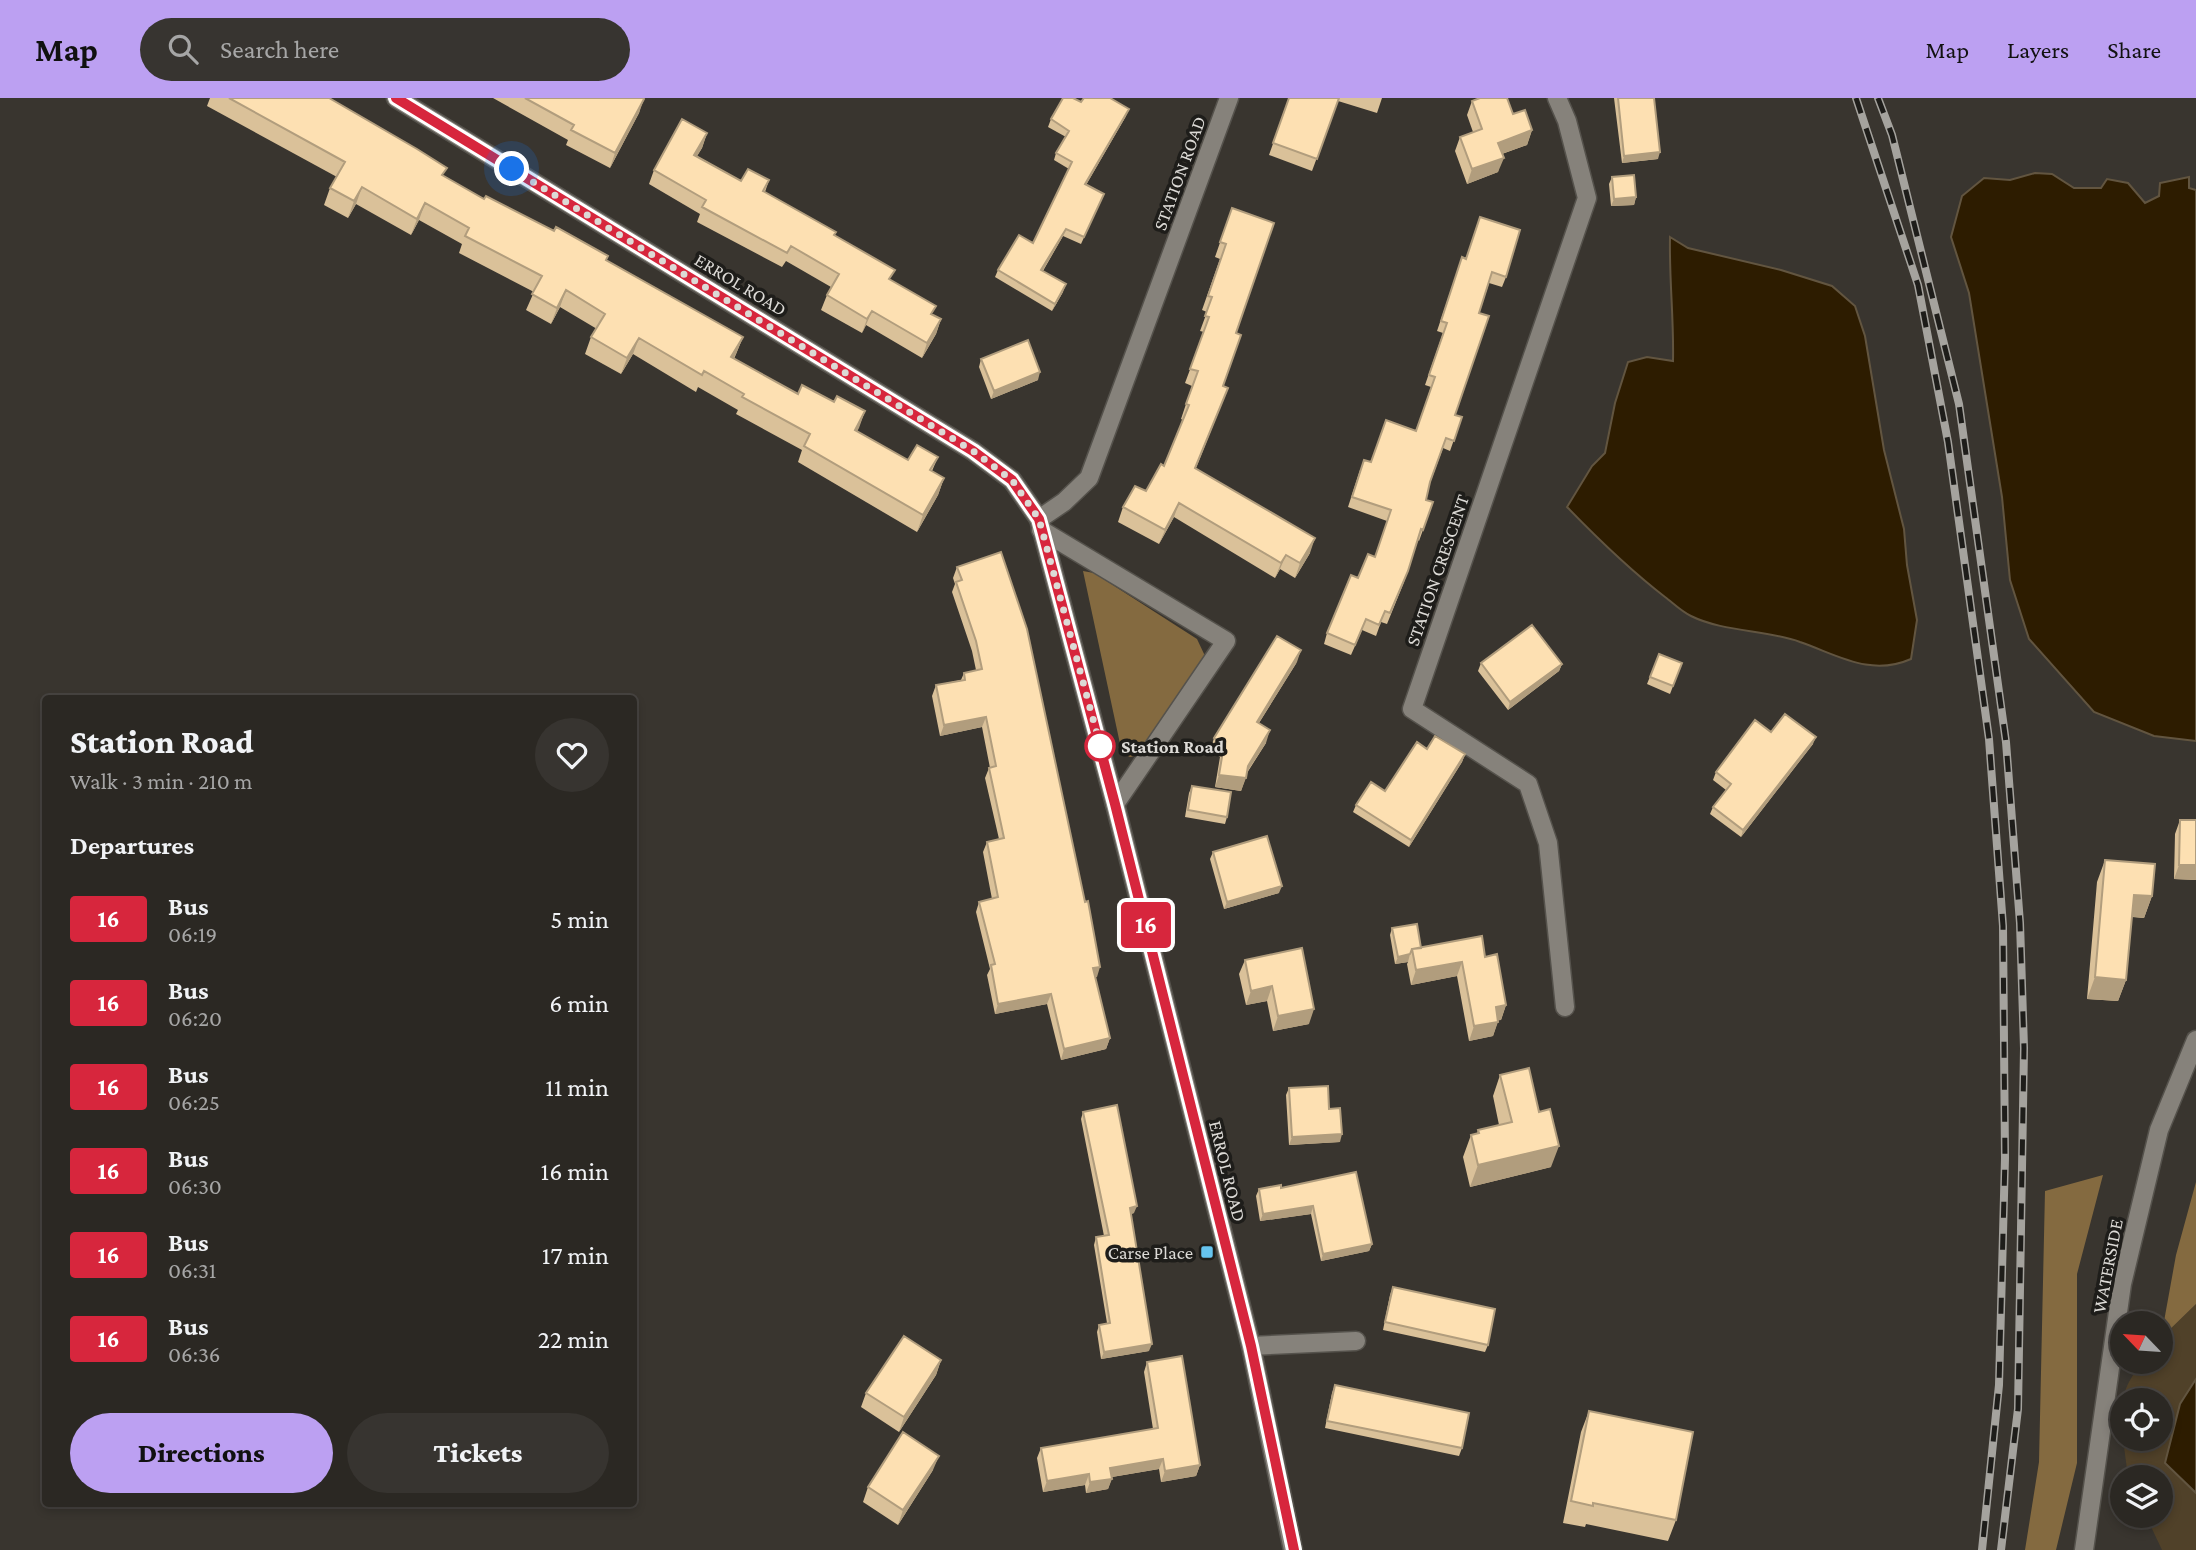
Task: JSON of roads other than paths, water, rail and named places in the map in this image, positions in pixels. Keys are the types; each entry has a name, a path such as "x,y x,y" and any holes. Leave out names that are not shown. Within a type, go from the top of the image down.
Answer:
{"street":[{"name":"ERROL ROAD","path":"396,98 973,451 1012,480 1040,524 1066,613 1251,1346 1293,1550"},
{"name":"STATION ROAD","path":"1040,524 1089,478 1230,98"},
{"name":"STATION CRESCENT","path":"1558,98 1567,121 1587,198 1412,709 1528,784 1548,843 1565,1007"},
{"name":"ERROL ROAD","path":"1040,524 1226,641 1115,804"},
{"name":"WATERSIDE","path":"2084,1550 2122,1284 2159,1130 2196,1040"},
{"path":"1251,1346 1356,1341"}],"railway":[{"path":"1856,98 1918,285 1948,442 1989,739 2003,926 2005,1158 1999,1385 1982,1550"},
{"path":"1878,98 1892,135 1959,404 2006,742 2020,923 2024,1048 2018,1409 2001,1550"}],"place":[{"name":"Station Road","path":"1100,746"},
{"name":"Carse Place","path":"1207,1252"}]}
